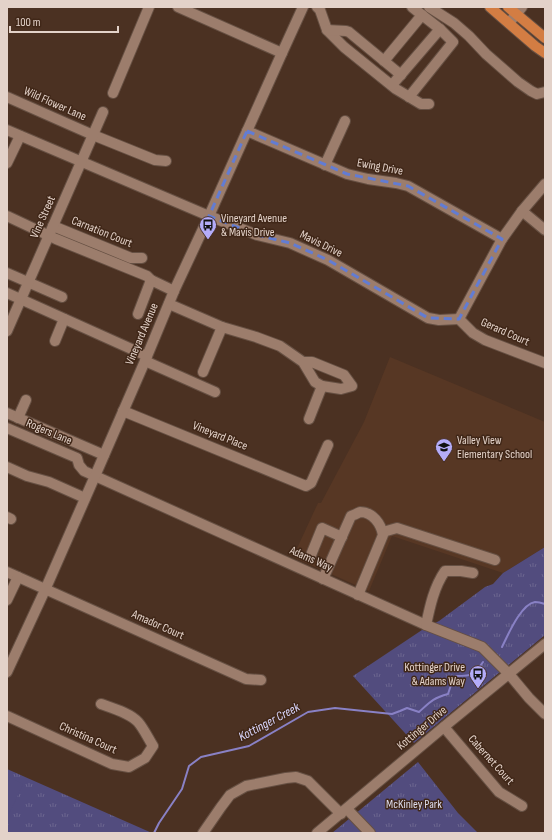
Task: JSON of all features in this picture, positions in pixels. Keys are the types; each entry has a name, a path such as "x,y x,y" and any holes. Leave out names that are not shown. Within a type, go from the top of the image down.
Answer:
{"main road":[{"path":"490,7 545,53"},
{"path":"508,7 519,10 545,38"}],"street":[{"path":"113,94 149,7"},
{"path":"178,7 282,53"},
{"name":"Vineyard Avenue","path":"7,672 95,476 174,291 304,7"},
{"path":"317,7 320,10 328,30 344,47 409,97 421,104 429,104"},
{"path":"412,7 454,23 518,82 537,94 545,92"},
{"path":"509,23 519,10"},
{"path":"384,61 425,11"},
{"path":"409,97 453,42 425,11"},
{"path":"392,85 440,29"},
{"path":"328,30 348,31 401,75"},
{"name":"Wild Flower Lane","path":"7,97 93,135 155,160 166,161"},
{"name":"Vine Street","path":"7,331 103,112"},
{"path":"325,165 344,121"},
{"name":"Mavis Drive","path":"7,130 209,216 257,235 290,243 328,260 428,318 438,320 459,319"},
{"name":"Ewing Drive","path":"247,131 346,174 368,179 396,182 408,186 502,239"},
{"path":"7,163 20,136"},
{"path":"459,319 502,239 522,211 545,184"},
{"path":"522,211 545,230"},
{"path":"7,216 49,236 147,276 151,280 174,291"},
{"name":"Carnation Court","path":"54,226 131,258 142,258"},
{"path":"7,273 62,297"},
{"path":"138,314 151,280"},
{"path":"7,293 146,358 214,392"},
{"path":"169,304 222,327 256,336 280,346 302,362 315,382 322,386 341,389 352,386 344,375 312,362 302,362"},
{"path":"55,341 64,319"},
{"name":"Gerard Court","path":"459,319 473,333 486,340 545,363"},
{"path":"203,372 222,327"},
{"path":"309,419 322,386"},
{"path":"18,418 26,400"},
{"name":"Vineyard Place","path":"123,411 306,486 311,483 328,445"},
{"path":"7,413 104,455"},
{"name":"Rogers Lane","path":"7,428 77,458 79,465 84,471 95,476"},
{"path":"7,467 26,476 49,482 85,498"},
{"name":"Adams Way","path":"95,476 358,595 426,625 482,647 545,714"},
{"path":"323,579 351,516 360,512 369,514 378,521 383,535 358,595"},
{"path":"311,555 322,528 342,536"},
{"path":"383,532 397,528 495,560"},
{"path":"426,625 431,602 439,581 445,571 473,573"},
{"name":"Amador Court","path":"7,572 246,679 261,680"},
{"path":"7,600 18,577"},
{"name":"Kottinger Drive","path":"317,833 545,644"},
{"name":"Christina Court","path":"7,716 112,764 129,767 145,758 153,746 136,720 101,704"},
{"name":"Cabernet Court","path":"444,727 499,792 522,806"},
{"path":"203,833 220,807 230,796 246,786 296,777 308,781 370,833"}],"highlighted area":[{"path":"247,131 347,174 408,186 502,239 459,319 428,318 328,260 290,243 257,235 209,216"}],"shaded area":[{"name":"Valley View Elementary School","path":"390,357 545,422 545,547 503,573 392,536 369,591 293,557 318,503 321,503 364,422"}],"green space":[{"path":"545,547 545,635 414,743 353,676 422,630 439,621 485,587 493,584 503,573"},
{"name":"McKinley Park","path":"418,762 458,813 478,833 332,833"},
{"path":"7,769 152,833 7,833"},
{"path":"7,776 23,784 9,814 7,813"}],"waterway":[{"name":"Kottinger Creek","path":"502,647 511,628 525,608 535,602 545,604"},
{"name":"Kottinger Creek","path":"154,833 182,789 189,766 201,757 249,746 308,712 335,708 392,714 407,708 419,712 432,701 448,694 453,679 456,676 466,676 472,674 483,662"}],"place":[{"name":"Vineyard Avenue & Mavis Drive","path":"208,240"},
{"name":"Valley View Elementary School","path":"444,462"},
{"name":"Kottinger Drive & Adams Way","path":"478,689"}]}
